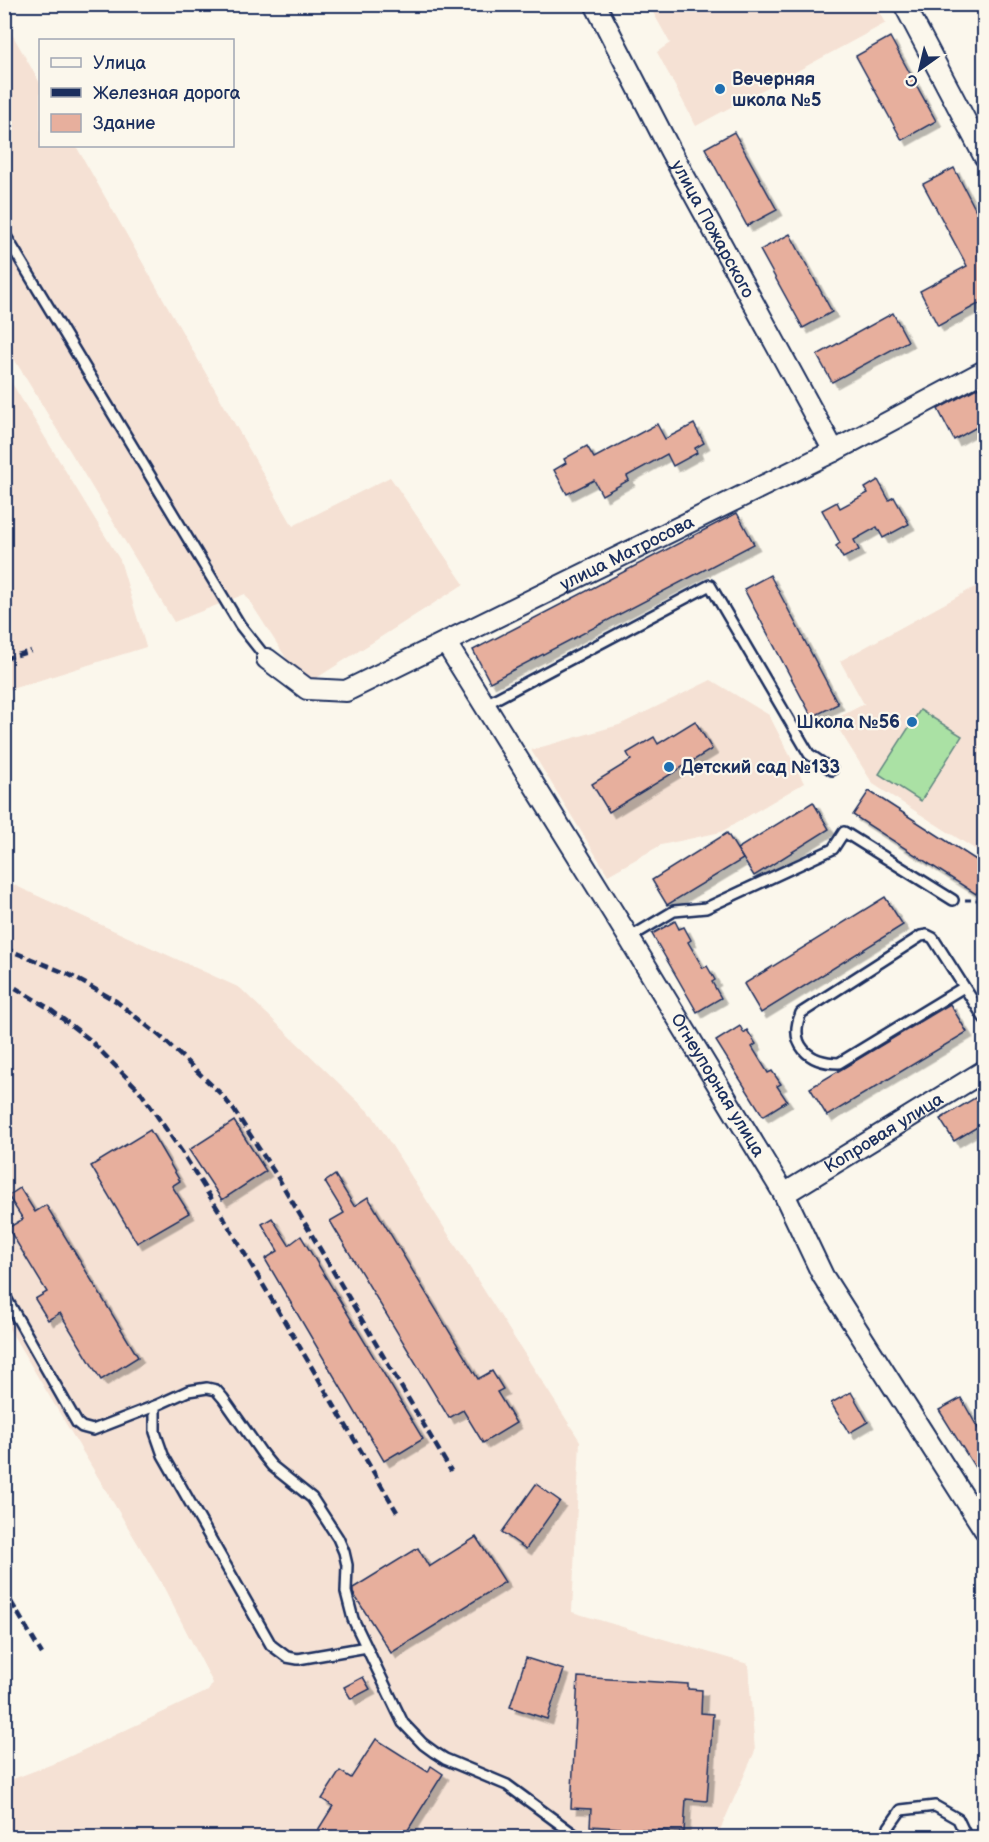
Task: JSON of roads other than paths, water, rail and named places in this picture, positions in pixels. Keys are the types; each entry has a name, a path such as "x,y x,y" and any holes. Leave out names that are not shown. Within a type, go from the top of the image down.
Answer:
{"street":[{"name":"улица Пожарского","path":"595,4 670,150 834,451"},
{"path":"904,4 984,156"},
{"name":"улица Матросова","path":"267,658 307,689 346,691 834,451 984,371"},
{"name":"Огнеупорная улица","path":"446,643 784,1194 823,1276 984,1528"},
{"name":"Копровая улица","path":"784,1194 984,1071"}],"lane":[{"path":"4,233 240,624 267,658"},
{"path":"484,705 710,585 809,754 832,770"},
{"path":"629,938 674,911 706,908 833,849 844,832 953,900"},
{"path":"964,987 839,1063 826,1063 810,1056 798,1041 796,1026 801,1013 921,936 927,935 933,938 984,1018"},
{"path":"6,1298 71,1413 82,1427 93,1430 188,1391 207,1388 216,1390 272,1466 312,1498 321,1509 344,1552 349,1606 403,1723 423,1744 445,1759 507,1785 579,1838"},
{"path":"156,1406 155,1432 163,1455 271,1645 287,1657 298,1659 367,1647"},
{"path":"890,1838 889,1827 901,1810 935,1806 958,1819 967,1838"}],"railway":[{"path":"4,533 8,531"},
{"path":"4,659 31,651"},
{"path":"4,948 68,974 116,1001 161,1037 221,1094 280,1181 451,1471"},
{"path":"4,981 47,1007 89,1039 139,1090 226,1222 397,1512"},
{"path":"4,1590 42,1654"}],"place":[{"name":"Вечерняя школа №5","path":"720,89"},
{"name":"Школа №56","path":"912,722"},
{"name":"Детский сад №133","path":"669,767"}]}
